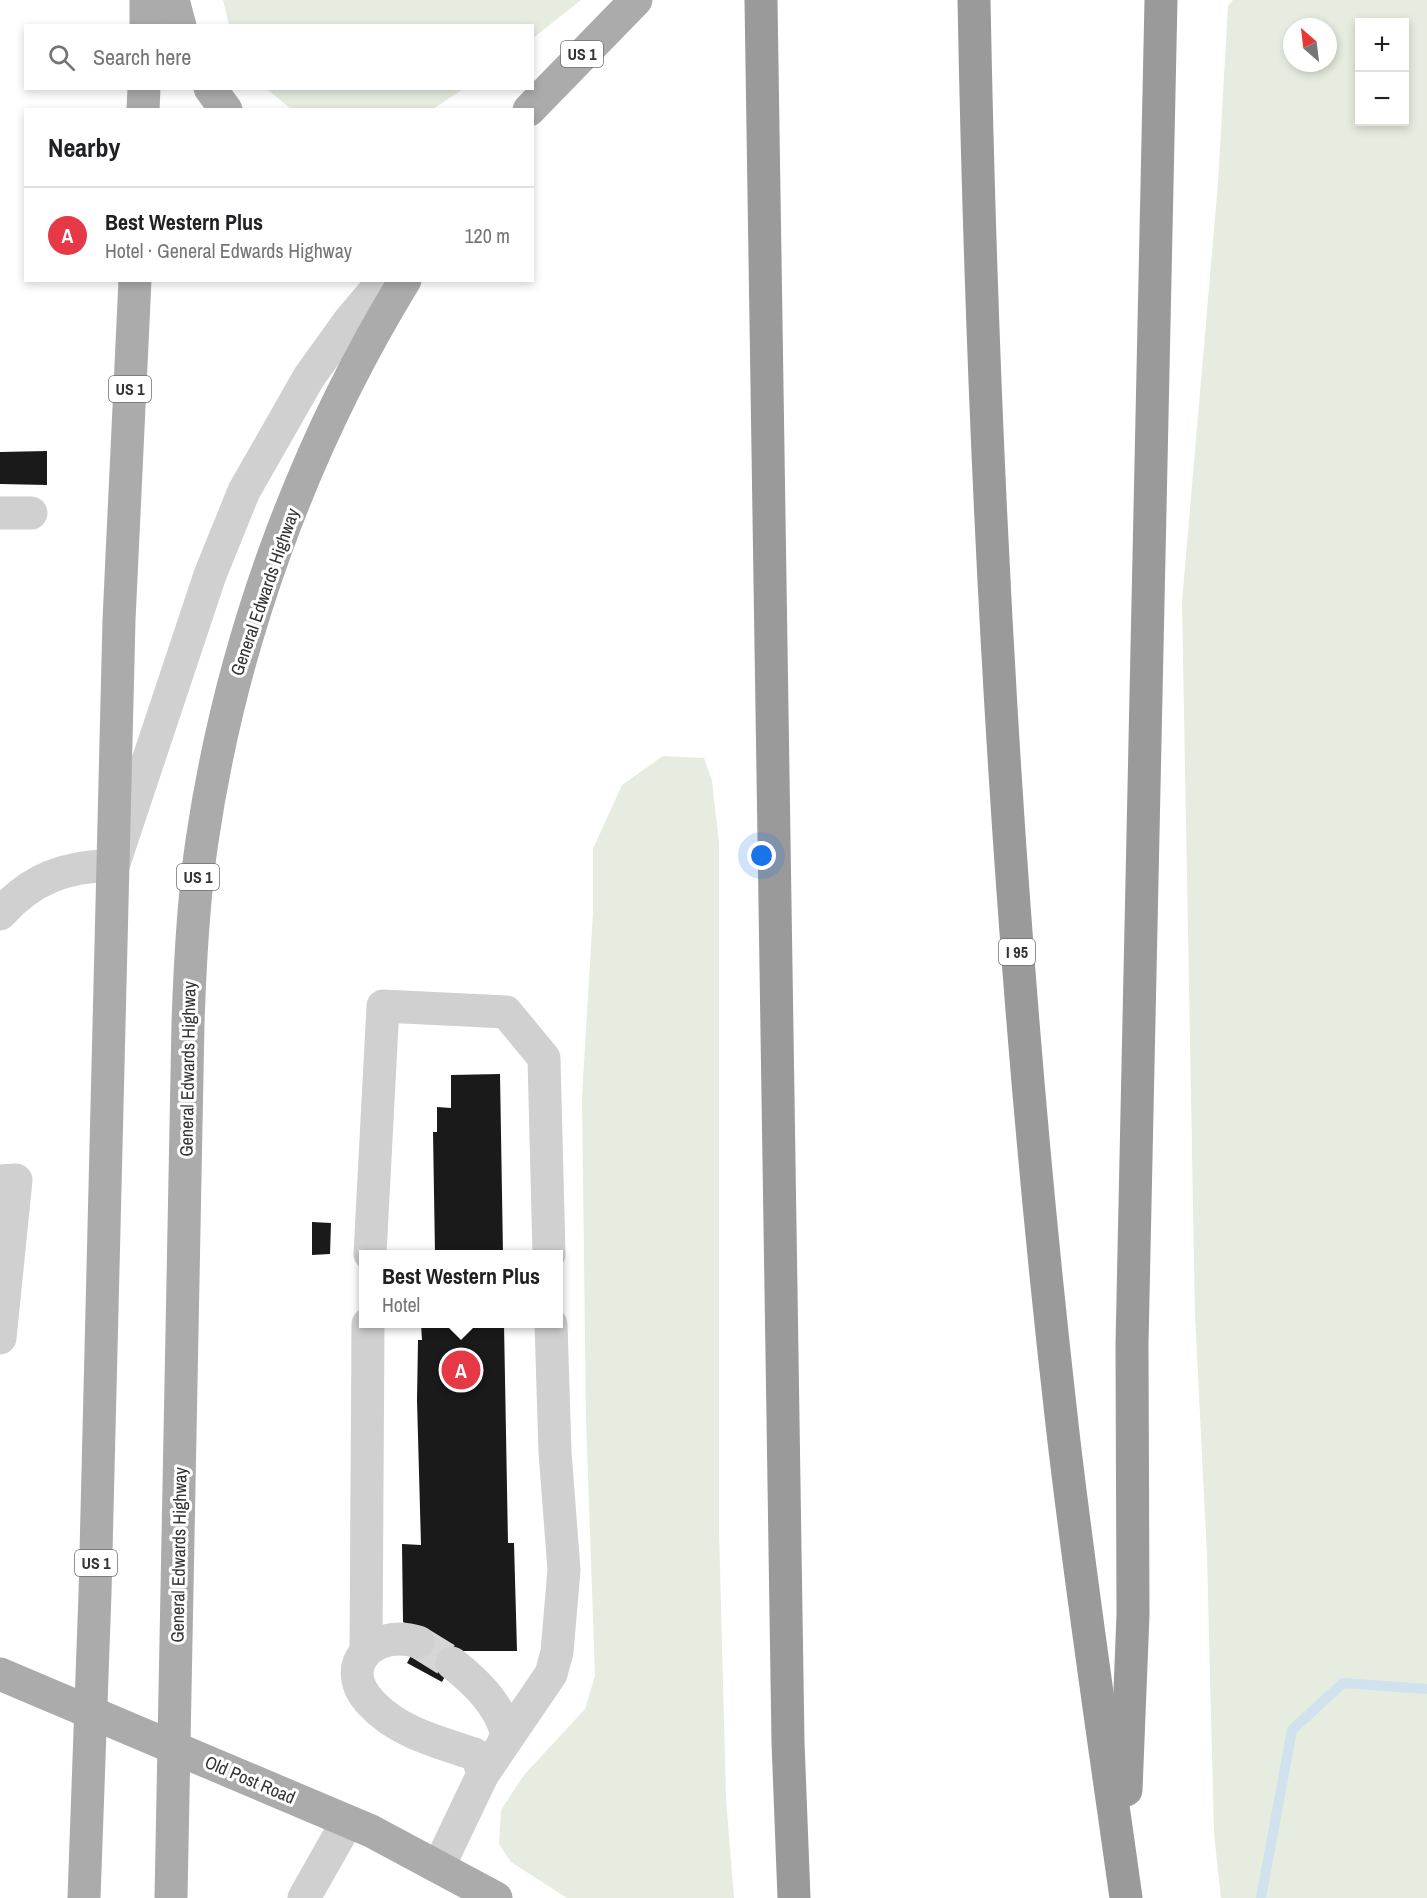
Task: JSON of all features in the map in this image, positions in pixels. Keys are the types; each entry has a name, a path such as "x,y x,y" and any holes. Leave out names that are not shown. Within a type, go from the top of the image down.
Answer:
{"highway":[{"path":"761,0 788,1742 794,1898"},
{"name":"I 95","path":"974,0 979,256 989,489 1022,1005 1062,1425 1125,1885"},
{"path":"1125,1885 1133,1615 1133,1332 1161,0"}],"main road":[{"path":"146,0 146,24"},
{"path":"173,0 179,24"},
{"name":"US 1","path":"531,105 636,0"},
{"path":"143,108 144,90"},
{"path":"211,90 225,108"},
{"name":"US 1","path":"84,1898 119,632 135,282"},
{"name":"General Edwards Highway","path":"171,1898 188,1023 195,902 202,842 224,722 239,662 277,548 321,440 377,329 404,282"},
{"name":"Old Post Road","path":"0,1674 347,1822 438,1866 496,1898"}],"lane":[{"path":"0,914 22,892 57,873 88,866 113,866 210,575 244,491 309,377 350,320 382,282"},
{"path":"370,1250 383,1006 507,1012 544,1058 549,1250"},
{"path":"0,1181 16,1180 0,1338"},
{"path":"366,1651 368,1328"},
{"path":"438,1866 483,1774 551,1674 562,1628 564,1570 555,1452 551,1328"},
{"path":"418,1642 408,1639 389,1640 376,1643 366,1651 359,1662 358,1675 366,1697 399,1726 474,1754 478,1758 483,1774"},
{"path":"452,1663 479,1688 494,1706 505,1727 507,1735 504,1741"},
{"path":"304,1898 347,1822"}],"shaded area":[{"path":"223,0 581,0 534,37 534,24 229,24"},
{"path":"1233,0 1427,0 1427,1898 1221,1898 1214,1833 1207,1556 1195,1315 1182,602 1218,183 1228,6"},
{"path":"268,90 462,90 434,108 290,108"},
{"path":"663,756 704,758 712,781 719,843 719,1530 726,1799 734,1898 567,1898 511,1862 499,1844 501,1810 524,1775 585,1709 595,1676 586,1417 582,1097 593,912 593,849 622,785"}],"building":[{"path":"47,451 47,485 0,484 0,452"},
{"path":"500,1074 503,1250 435,1250 433,1132 437,1132 437,1107 451,1108 451,1075"},
{"path":"312,1222 331,1223 330,1254 312,1255"},
{"path":"421,1328 504,1328 508,1543 514,1543 517,1651 458,1651 442,1682 407,1663 423,1633 403,1622 402,1544 421,1545 417,1400 418,1340 422,1340"}],"waterway":[{"path":"1261,1898 1292,1730 1343,1683 1427,1689"}],"tunnel":[{"path":"418,1642 452,1663"}],"place":[{"name":"Best Western Plus","path":"461,1370"}]}
